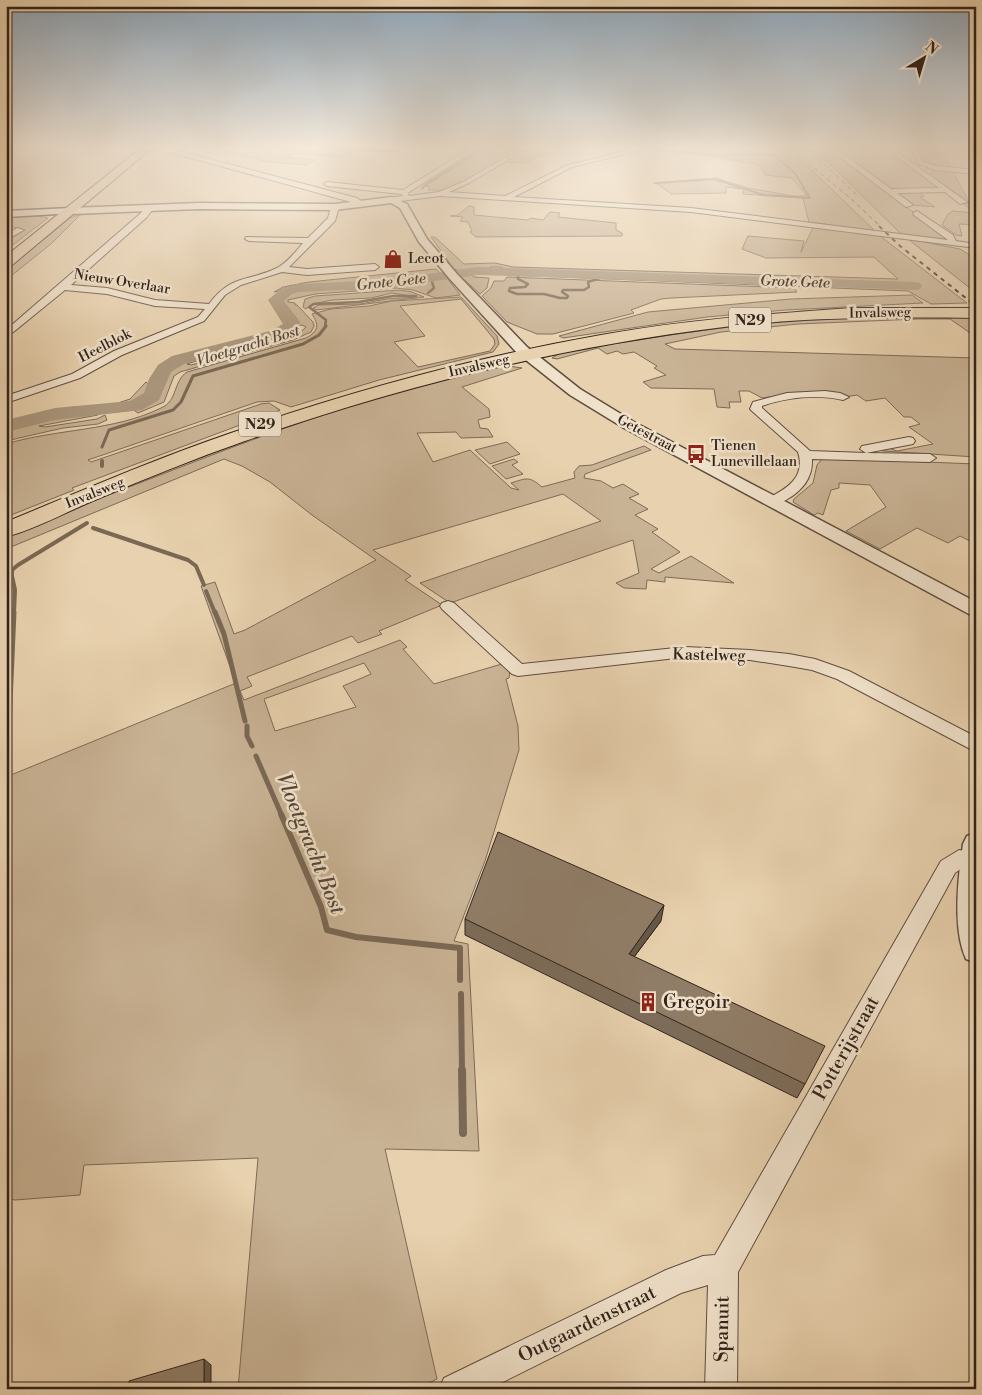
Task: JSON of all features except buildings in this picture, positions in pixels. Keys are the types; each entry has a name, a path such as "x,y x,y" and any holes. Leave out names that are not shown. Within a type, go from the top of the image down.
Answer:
{"main road":[{"path":"6,214 33,213"},
{"path":"6,255 63,213"},
{"path":"6,263 64,213"},
{"name":"Invalsweg","path":"6,521 209,441 289,413 436,370 626,332 750,317 891,308 976,308"},
{"name":"Invalsweg","path":"6,530 135,477 294,418 411,382 525,353 645,333 743,321 857,313 976,313"}],"street":[{"name":"Nieuw Overlaar","path":"63,286 145,213"},
{"path":"282,269 312,241 332,219 334,213"},
{"name":"Getestraat","path":"408,213 423,240 452,274 525,353 550,375 597,406 772,502 976,609"},
{"path":"715,213 976,246"},
{"path":"918,213 950,237 951,243"},
{"path":"6,226 20,230 6,238"},
{"path":"249,239 312,241"},
{"path":"212,307 222,293 238,283 282,269 307,272 375,267"},
{"path":"6,335 63,286"},
{"name":"Nieuw Overlaar","path":"63,286 108,291 155,303 212,307"},
{"name":"Heelblok","path":"6,400 76,376 118,353 201,319 212,307"},
{"path":"772,502 796,488 802,482 808,459 804,451 756,410 757,404 763,401 798,395 834,395 843,397"},
{"path":"833,455 909,441"},
{"path":"806,455 930,458"},
{"name":"Kastelweg","path":"448,606 518,670 685,652 750,655 789,660 815,665 843,676 976,745"},
{"path":"974,852 972,908 976,950"},
{"name":"Potterijstraat","path":"723,1269 948,866 974,852"},
{"name":"Outgaardenstraat","path":"454,1389 676,1280 703,1270 723,1269"},
{"name":"Spanuit","path":"721,1389 723,1269"}],"shaded area":[{"path":"100,213 80,215 52,243 6,280 6,270 70,218 81,214"},
{"path":"460,213 474,213 474,215 543,220 549,213 560,213 558,217 616,223 616,230 622,233 622,236 476,237 470,232 472,231 468,222 460,221 463,217 450,216"},
{"path":"807,213 856,213 875,231 809,222"},
{"path":"880,213 915,213 948,238 943,240 902,235"},
{"path":"976,213 976,225 959,224 962,236 956,235 942,225 948,214"},
{"path":"32,215 48,218 6,250 6,242 24,230 6,225 6,218"},
{"path":"814,226 880,236 967,303 931,304 908,291 509,275 917,287 909,284 510,271 500,267 457,270 454,269 431,237 435,237 464,264 495,263 513,267 898,279 874,257 766,258 742,249 748,236 804,241 801,252"},
{"path":"908,239 960,249 976,259 976,293"},
{"path":"436,269 441,274 301,286 274,292 283,287 309,282"},
{"path":"470,274 474,277 489,278 487,288 480,294 460,276"},
{"path":"438,277 447,278 460,295 436,298 413,290 396,288 315,294 288,300 288,302 295,303 313,322 314,326 311,332 293,340 180,372 174,376 164,402 138,413 132,409 145,404 155,396 167,374 179,362 231,347 237,348 187,364 191,365 251,349 253,347 242,346 292,330 295,332 284,338 293,337 299,333 306,327 302,325 296,327 296,317 287,310 282,299 289,292 402,285"},
{"path":"507,277 794,288 797,292 661,299 631,310 634,313 553,334 537,334 507,322 482,296 491,288 494,281 504,281"},
{"path":"400,290 424,297 316,310 313,308 319,305 360,304 387,299 417,297 392,293 371,298 333,300 312,304 306,309 303,307 305,299 315,296"},
{"path":"912,295 923,303 786,310 707,317 563,338 559,336 648,312 791,299"},
{"path":"461,297 497,336 499,344 493,352 379,380 291,407 274,401 257,402 88,460 91,462 261,404 269,403 280,410 72,488 74,490 6,517 6,444 44,435 105,426 143,416 161,408 170,401 179,380 187,372 306,338 313,333 317,325 312,314 331,309 369,306 392,301","holes":["461,299 494,339 495,344 490,351 418,367 394,342 425,336 400,306"]},
{"path":"976,317 976,337 950,319 918,319 798,324 721,332 665,344 675,349 976,358 976,457 881,450 886,447 897,451 933,444 909,427 920,424 911,417 904,417 885,398 866,401 857,395 844,397 790,394 762,398 749,391 739,391 741,402 729,402 730,408 717,407 714,389 651,388 643,382 666,375 654,368 657,366 634,352 623,354 617,351 607,354 598,348 557,359 552,358 560,353 710,329 801,320"},
{"path":"502,365 522,368 462,387 489,409 490,417 478,420 480,428 488,429 493,437 461,438 456,432 417,433 433,462 470,450 511,488 519,490 511,483 528,479 542,487 575,478 574,472 579,466 592,465 644,446 651,450 585,474 584,478 601,481 613,488 623,484 639,494 629,498 648,509 635,515 658,529 652,532 680,552 651,569 659,573 691,556 734,583 665,577 665,582 647,580 646,589 624,588 616,583 639,573 633,540 450,603 420,583 601,521 563,494 373,550 411,576 405,580 442,605 379,631 382,634 358,643 352,636 247,677 252,686 240,691 244,700 400,640 407,647 403,649 434,684 505,663 510,670 509,678 506,679 518,726 519,750 485,861 454,941 468,944 479,1151 385,1149 437,1379 417,1389 238,1389 258,1158 84,1165 80,1195 15,1200 6,1198 6,777 236,683 201,586 215,582 234,634 245,630 376,560 312,515 270,482 242,466 224,459 6,549 6,534 89,499 92,501 308,420 380,397","holes":["364,663 371,674 343,686 356,707 275,731 264,699"]},
{"path":"146,382 152,387 148,395 139,401 126,405 112,408 53,412 6,422 47,411 74,407 109,406 130,399"},
{"path":"95,413 98,415 39,426 45,427 97,419 105,415 107,420 98,424 63,428 6,441 6,428 49,418"},
{"path":"507,442 520,454 490,464 475,450"},
{"path":"825,458 976,464 976,544 960,536 948,543 917,528 880,549 846,531 886,507 870,485 839,483 839,488 831,490 823,515 818,513 814,515 793,502 813,483 817,465"},
{"path":"514,459 518,462 512,465 523,474 506,479 492,466"}],"waterway":[{"name":"Grote Gete","path":"6,426 55,414 135,406 152,396 164,369 178,360 276,334 291,327 292,322 276,300 287,291 298,288 385,284 478,271 915,286"},
{"path":"518,273 518,279 528,284 525,287 510,288 509,291 517,294 544,294 560,298 567,298 568,296 562,292 563,290 584,290 589,287 588,282 606,276"},
{"name":"Vloetgracht Bost","path":"428,293 434,288 432,282"},
{"name":"Vloetgracht Bost","path":"325,327 326,320 309,307 314,304 359,302 393,296 416,296"},
{"name":"Vloetgracht Bost","path":"102,447 109,430 173,410 181,402 193,376 303,344 319,335 326,326"},
{"name":"Vloetgracht Bost","path":"102,461 102,466"},
{"path":"12,576 12,570 18,565 87,523"},
{"name":"Vloetgracht Bost","path":"93,528 188,560 196,566 204,585"},
{"path":"6,578 12,576"},
{"path":"12,576 15,590 14,613"},
{"name":"Vloetgracht Bost","path":"206,591 215,613"},
{"path":"6,794 14,612"},
{"name":"Vloetgracht Bost","path":"215,612 224,634 245,721"},
{"name":"Vloetgracht Bost","path":"247,726 247,736 252,746"},
{"name":"Vloetgracht Bost","path":"256,756 282,816"},
{"name":"Vloetgracht Bost","path":"281,814 321,907 327,930 356,937 460,948 460,980"},
{"name":"Vloetgracht Bost","path":"461,994 462,1072"},
{"name":"Vloetgracht Bost","path":"462,1070 463,1133"}],"railway":[{"path":"866,213 881,227"},
{"path":"879,226 900,246 976,306"}],"place":[{"name":"Lecot","path":"393,259"},
{"name":"Tienen Lunevillelaan","path":"696,454"},
{"name":"Gregoir","path":"648,1002"}]}
